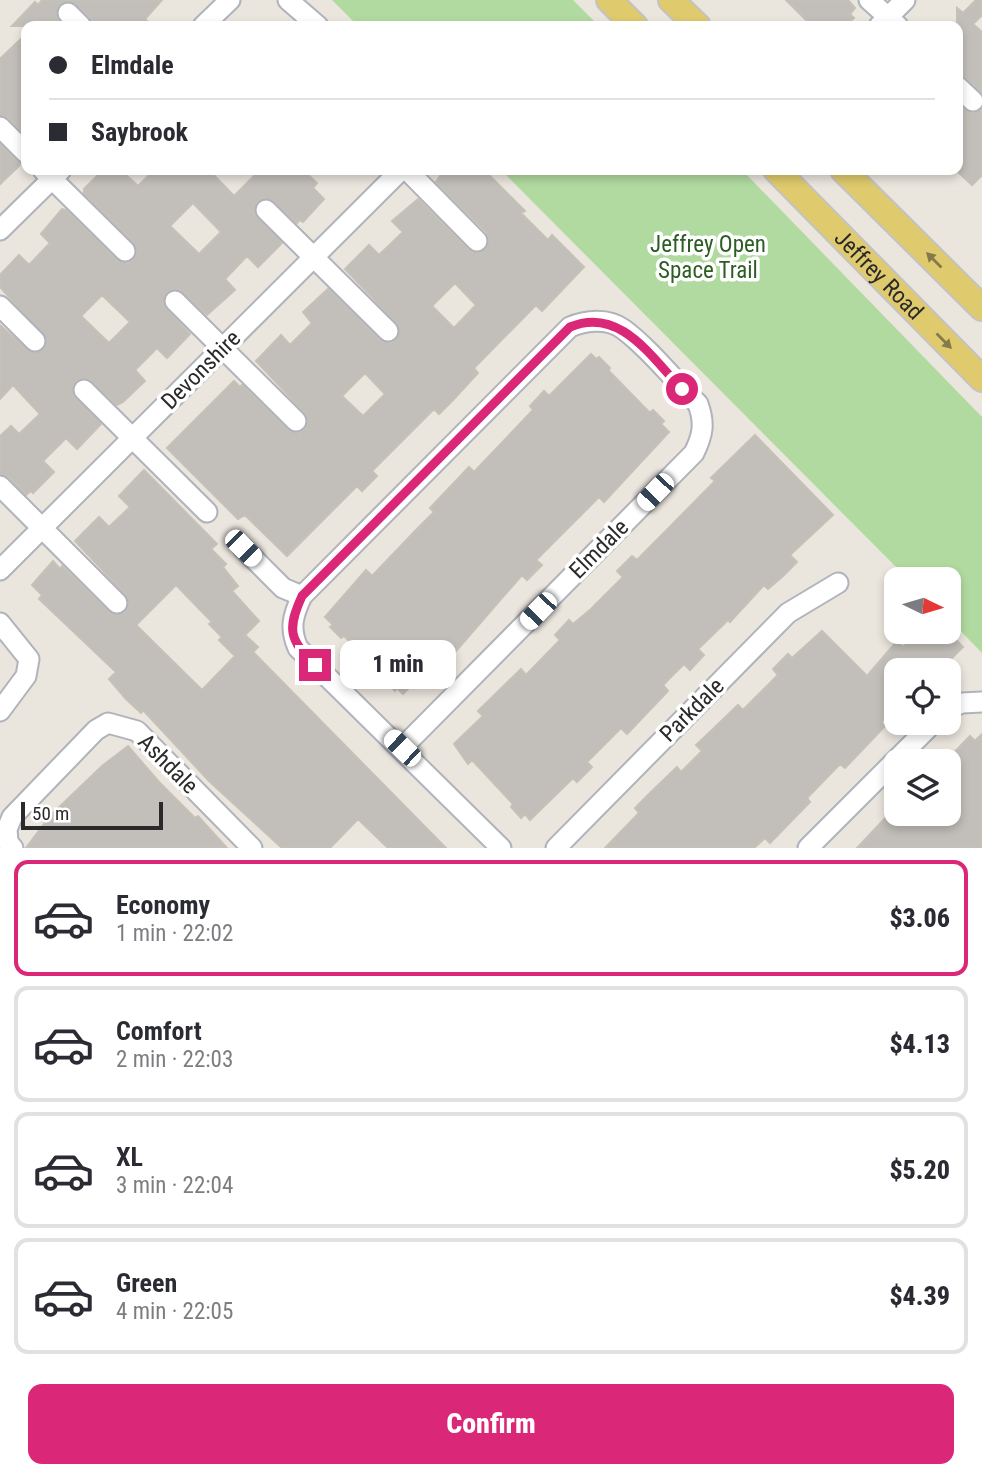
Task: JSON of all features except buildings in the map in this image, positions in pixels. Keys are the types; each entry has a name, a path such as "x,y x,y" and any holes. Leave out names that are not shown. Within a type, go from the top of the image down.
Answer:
{"main road":[{"path":"671,0 693,21"},
{"name":"Jeffrey Road","path":"781,175 982,379"},
{"path":"848,175 982,308"}],"street":[{"path":"208,21 230,0"},
{"path":"288,0 312,21"},
{"path":"869,0 887,21"},
{"path":"890,21 905,0"},
{"path":"963,92 973,101"},
{"path":"0,127 21,148"},
{"path":"0,230 50,175"},
{"path":"54,175 125,251"},
{"name":"Devonshire","path":"0,570 396,175"},
{"path":"412,175 477,241"},
{"path":"266,210 388,331"},
{"path":"175,301 296,421"},
{"path":"0,306 35,341"},
{"name":"Elmdale","path":"302,596 570,327 583,321 596,321 622,328 698,404 704,419 702,436 694,453 402,748"},
{"path":"84,390 207,512"},
{"path":"0,486 117,603"},
{"path":"243,548 283,588 302,596 293,614 291,633 298,648 501,848"},
{"name":"Parkdale","path":"556,848 788,613 838,583"},
{"path":"0,623 25,650 29,659 26,676 3,705"},
{"path":"961,705 982,702"},
{"name":"Ashdale","path":"13,848 8,842 7,829 12,817 96,730 108,723 137,731 251,848"},
{"path":"808,848 921,735"}],"green space":[{"path":"332,0 573,0 594,21 353,21"},
{"name":"Jeffrey Open Space Trail","path":"506,175 747,175 982,417 982,653 961,631 961,567 896,567"}],"route":[{"path":"315,665 298,648 291,633 293,614 302,596 570,327 583,321 596,321 622,328 682,389"}]}
